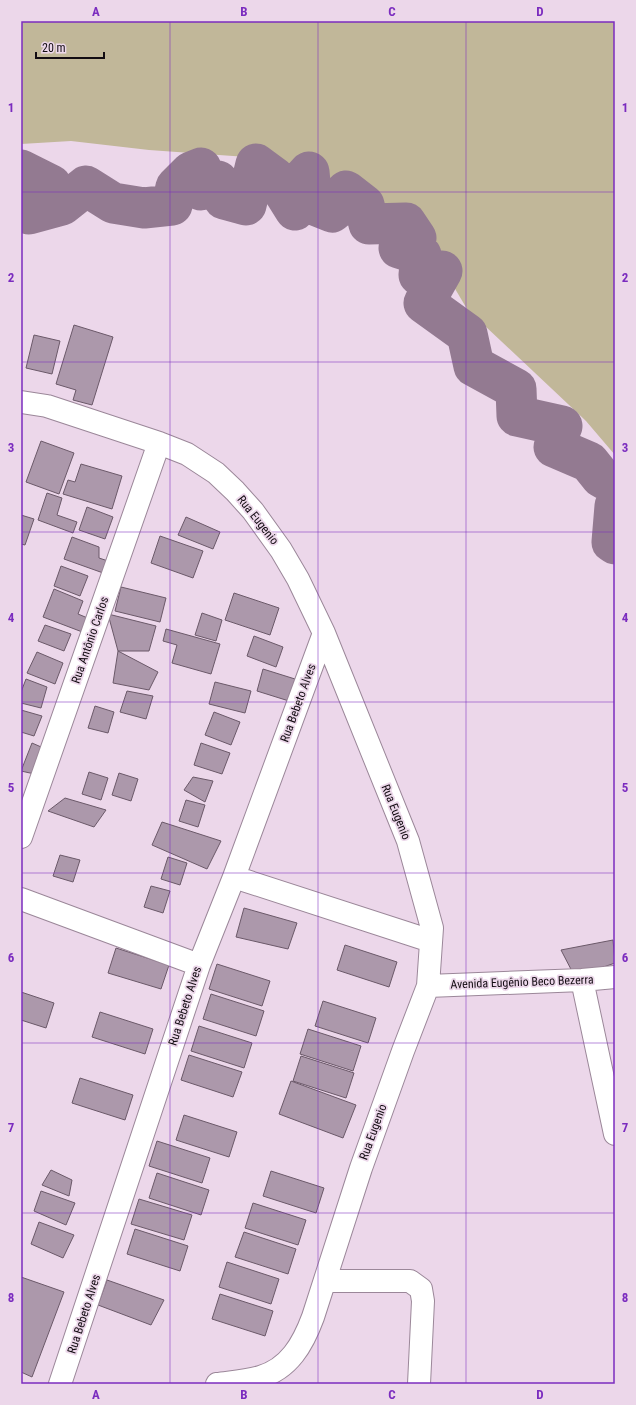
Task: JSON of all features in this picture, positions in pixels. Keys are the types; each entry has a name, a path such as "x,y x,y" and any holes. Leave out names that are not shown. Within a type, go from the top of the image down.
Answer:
{"street":[{"name":"Rua Eugenio","path":"21,402 47,406 159,443 187,454 216,473 253,511 269,532 292,568 324,633 408,841 432,928 428,986 361,1168 325,1281 304,1340 297,1351 265,1377"},
{"name":"Rua Antônio Carlos","path":"21,837 159,443"},
{"name":"Rua Bebeto Alves","path":"60,1384 199,965 234,877 324,633"},
{"path":"234,877 431,941"},
{"path":"21,899 199,965"},
{"name":"Avenida Eugênio Beco Bezerra","path":"428,986 582,980 615,977"},
{"path":"582,980 615,1134"},
{"path":"325,1281 410,1281 421,1288 423,1301 419,1384"},
{"path":"217,1384 265,1377"}],"shaded area":[{"path":"21,21 615,21 615,455 586,421 467,309 441,265 427,246 386,208 368,194 346,184 292,164 270,160 149,150 71,141 21,144"}],"building":[{"path":"74,325 113,337 92,405 73,400 76,390 56,384"},
{"path":"34,335 60,341 52,374 26,368"},
{"path":"41,441 74,453 59,494 26,482"},
{"path":"81,464 122,476 112,509 63,494 68,480 75,482"},
{"path":"47,493 62,498 57,515 77,522 73,533 38,520"},
{"path":"87,507 113,517 105,539 79,530"},
{"path":"21,515 34,519 25,545 21,544"},
{"path":"186,517 220,532 213,549 178,535"},
{"path":"160,536 203,551 193,578 151,563"},
{"path":"72,537 99,547 99,558 111,562 106,574 64,559"},
{"path":"61,566 88,576 80,596 54,586"},
{"path":"121,587 166,598 160,622 115,611"},
{"path":"54,589 83,601 78,614 90,619 85,633 43,617"},
{"path":"234,593 279,608 270,635 225,620"},
{"path":"202,613 222,620 216,641 195,635"},
{"path":"108,614 156,626 149,651 118,651"},
{"path":"45,625 71,634 64,651 38,641"},
{"path":"166,629 220,644 211,674 172,663 177,645 163,641"},
{"path":"254,636 283,647 276,667 247,656"},
{"path":"118,651 158,672 149,690 113,683"},
{"path":"37,652 63,663 55,684 27,673"},
{"path":"263,669 295,679 289,701 257,691"},
{"path":"26,679 47,687 41,708 21,703 21,692"},
{"path":"215,682 251,691 245,713 209,704"},
{"path":"127,691 153,696 146,719 120,712"},
{"path":"95,706 114,712 108,733 88,728"},
{"path":"21,710 42,716 34,736 21,732"},
{"path":"214,712 240,722 231,745 205,735"},
{"path":"32,743 48,750 39,775 21,771"},
{"path":"201,743 230,753 222,774 194,765"},
{"path":"89,772 108,778 101,800 82,794"},
{"path":"119,773 138,779 131,801 112,795"},
{"path":"193,777 213,781 205,802 184,790"},
{"path":"65,798 106,810 94,827 48,811"},
{"path":"186,800 205,805 198,827 179,821"},
{"path":"162,822 221,841 207,869 152,845"},
{"path":"60,855 80,860 73,882 53,876"},
{"path":"168,857 187,863 180,885 161,879"},
{"path":"151,886 170,891 163,913 144,907"},
{"path":"244,908 297,923 288,949 236,937"},
{"path":"613,940 615,963 575,977 561,950"},
{"path":"345,945 397,962 389,987 337,970"},
{"path":"116,948 169,965 161,989 108,973"},
{"path":"217,964 270,981 262,1006 209,989"},
{"path":"21,992 54,1003 46,1028 21,1020"},
{"path":"211,994 264,1011 256,1036 203,1019"},
{"path":"323,1001 376,1018 368,1043 315,1026"},
{"path":"100,1012 153,1029 145,1054 92,1037"},
{"path":"199,1026 252,1043 244,1068 191,1051"},
{"path":"308,1029 361,1046 353,1071 300,1054"},
{"path":"189,1055 242,1072 233,1097 181,1080"},
{"path":"301,1056 354,1073 346,1098 293,1081"},
{"path":"80,1078 133,1095 125,1120 72,1103"},
{"path":"291,1081 356,1105 343,1138 279,1114"},
{"path":"184,1115 237,1132 229,1157 176,1140"},
{"path":"157,1141 210,1158 202,1183 149,1166"},
{"path":"51,1170 72,1180 69,1196 42,1185"},
{"path":"271,1171 324,1188 316,1213 263,1196"},
{"path":"157,1173 209,1190 201,1215 149,1198"},
{"path":"41,1191 75,1203 66,1225 34,1211"},
{"path":"139,1199 192,1215 184,1240 131,1224"},
{"path":"253,1203 306,1220 298,1245 245,1228"},
{"path":"39,1222 74,1235 63,1258 31,1244"},
{"path":"135,1229 188,1246 180,1271 127,1254"},
{"path":"244,1232 296,1249 288,1274 235,1257"},
{"path":"227,1262 279,1279 271,1304 219,1287"},
{"path":"21,1277 64,1292 32,1377 21,1372"},
{"path":"107,1280 164,1300 151,1325 98,1305"},
{"path":"220,1294 273,1311 265,1336 212,1319"}],"waterway":[{"path":"21,170 51,185 29,214 62,205 86,186 113,203 144,208 172,205 176,187 191,172 201,168 201,190 218,181 224,199 246,205 256,164 275,178 295,210 298,184 309,172 312,204 332,212 342,204 346,191 364,205 369,224 406,223 416,238 399,248 421,255 419,275 442,271 424,303 467,334 474,366 516,389 517,416 562,426 554,447 589,462 601,477 615,485"},
{"path":"615,506 612,542 615,544"}]}
